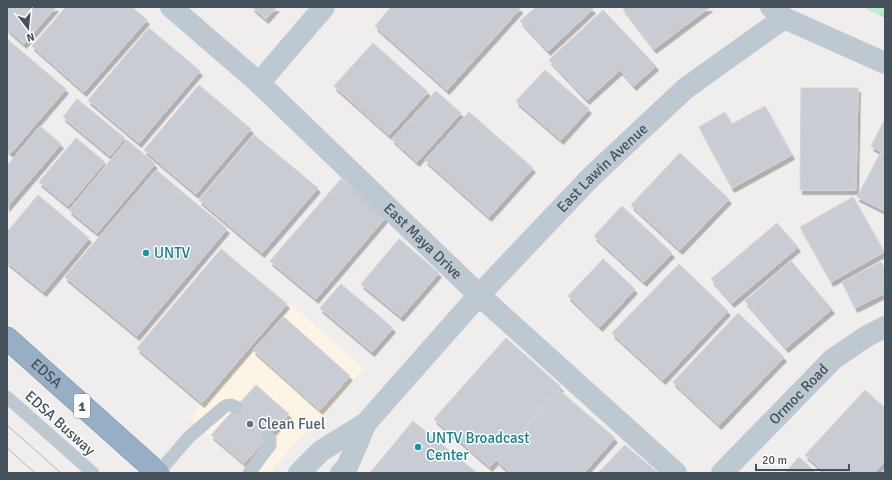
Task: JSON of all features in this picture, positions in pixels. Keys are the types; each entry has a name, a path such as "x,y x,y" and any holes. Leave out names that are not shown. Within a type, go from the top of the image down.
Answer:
{"highway":[{"name":"EDSA","path":"7,338 158,473"}],"street":[{"name":"East Maya Drive","path":"171,7 259,83 479,295 676,473"},
{"path":"259,83 324,7"},
{"name":"East Lawin Avenue","path":"299,473 321,451 366,423 479,295 591,177 686,88 777,12 885,63"},
{"name":"Ormoc Road","path":"722,473 833,359 867,336 885,327"},
{"name":"East Lawin Avenue","path":"341,473 347,467 366,423"}],"lane":[{"name":"EDSA Busway","path":"7,397 93,473"},
{"path":"158,473 189,437 224,407 232,405 236,407"},
{"path":"249,473 270,445 270,439 268,436"}],"shaded area":[{"path":"292,305 364,368 269,473 251,473 190,418"}],"green space":[{"path":"863,7 885,7 885,18"}],"building":[{"path":"7,7 56,7 24,44 7,29"},
{"path":"66,7 132,7 147,20 84,92 32,46"},
{"path":"252,7 277,7 266,19"},
{"path":"391,7 519,7 520,9 447,90 375,26"},
{"path":"536,7 591,7 593,9 548,51 520,21"},
{"path":"622,7 710,7 654,49"},
{"path":"603,10 656,66 634,86 620,70 587,100 549,60"},
{"path":"149,28 200,71 139,143 88,100"},
{"path":"7,39 66,89 11,153 7,150"},
{"path":"373,43 428,92 389,135 334,86"},
{"path":"545,70 589,109 561,140 516,101"},
{"path":"199,85 251,129 196,194 144,150"},
{"path":"801,88 858,88 856,190 800,190"},
{"path":"436,91 461,113 417,162 392,139"},
{"path":"77,99 125,138 110,156 63,117"},
{"path":"765,106 792,155 732,188 699,127 725,112 732,124"},
{"path":"469,112 533,168 489,217 425,160"},
{"path":"885,119 885,211 857,197 881,152 871,146"},
{"path":"40,126 61,144 7,207 7,166"},
{"path":"254,135 318,188 262,253 199,200"},
{"path":"76,138 105,162 68,206 39,182"},
{"path":"127,140 155,164 97,233 69,210"},
{"path":"680,153 729,199 680,250 631,205"},
{"name":"UNTV","path":"156,170 227,229 137,336 65,277"},
{"path":"341,179 386,217 316,299 270,261"},
{"path":"38,195 89,238 44,292 7,262 7,232"},
{"path":"853,197 884,252 831,282 800,227"},
{"path":"622,206 672,253 644,282 594,236"},
{"path":"777,223 798,247 732,303 711,279"},
{"path":"399,239 439,273 401,317 361,284"},
{"path":"221,249 287,304 202,403 137,348"},
{"path":"603,259 635,289 600,327 568,296"},
{"path":"791,261 832,309 786,348 745,301"},
{"path":"881,262 885,270 885,293 855,308 842,282"},
{"path":"679,264 728,311 663,380 612,333"},
{"path":"341,284 393,328 372,352 320,308"},
{"path":"738,313 784,357 719,425 673,382"},
{"path":"284,317 350,376 320,410 253,350"},
{"path":"506,338 561,387 490,467 434,419"},
{"name":"Clean Fuel","path":"256,385 289,414 244,463 211,435"},
{"path":"559,390 615,438 584,473 511,473 497,461"},
{"path":"865,390 885,408 885,461 874,473 826,473 805,455"},
{"name":"UNTV Broadcast Center","path":"413,421 477,473 370,473"},
{"path":"625,445 658,473 598,473"},
{"path":"799,457 816,473 785,473"}],"tram line":[{"path":"7,425 61,473"},
{"path":"7,448 35,473"}],"place":[{"name":"UNTV","path":"146,253"},
{"name":"Clean Fuel","path":"250,424"},
{"name":"UNTV Broadcast Center","path":"418,447"}]}
